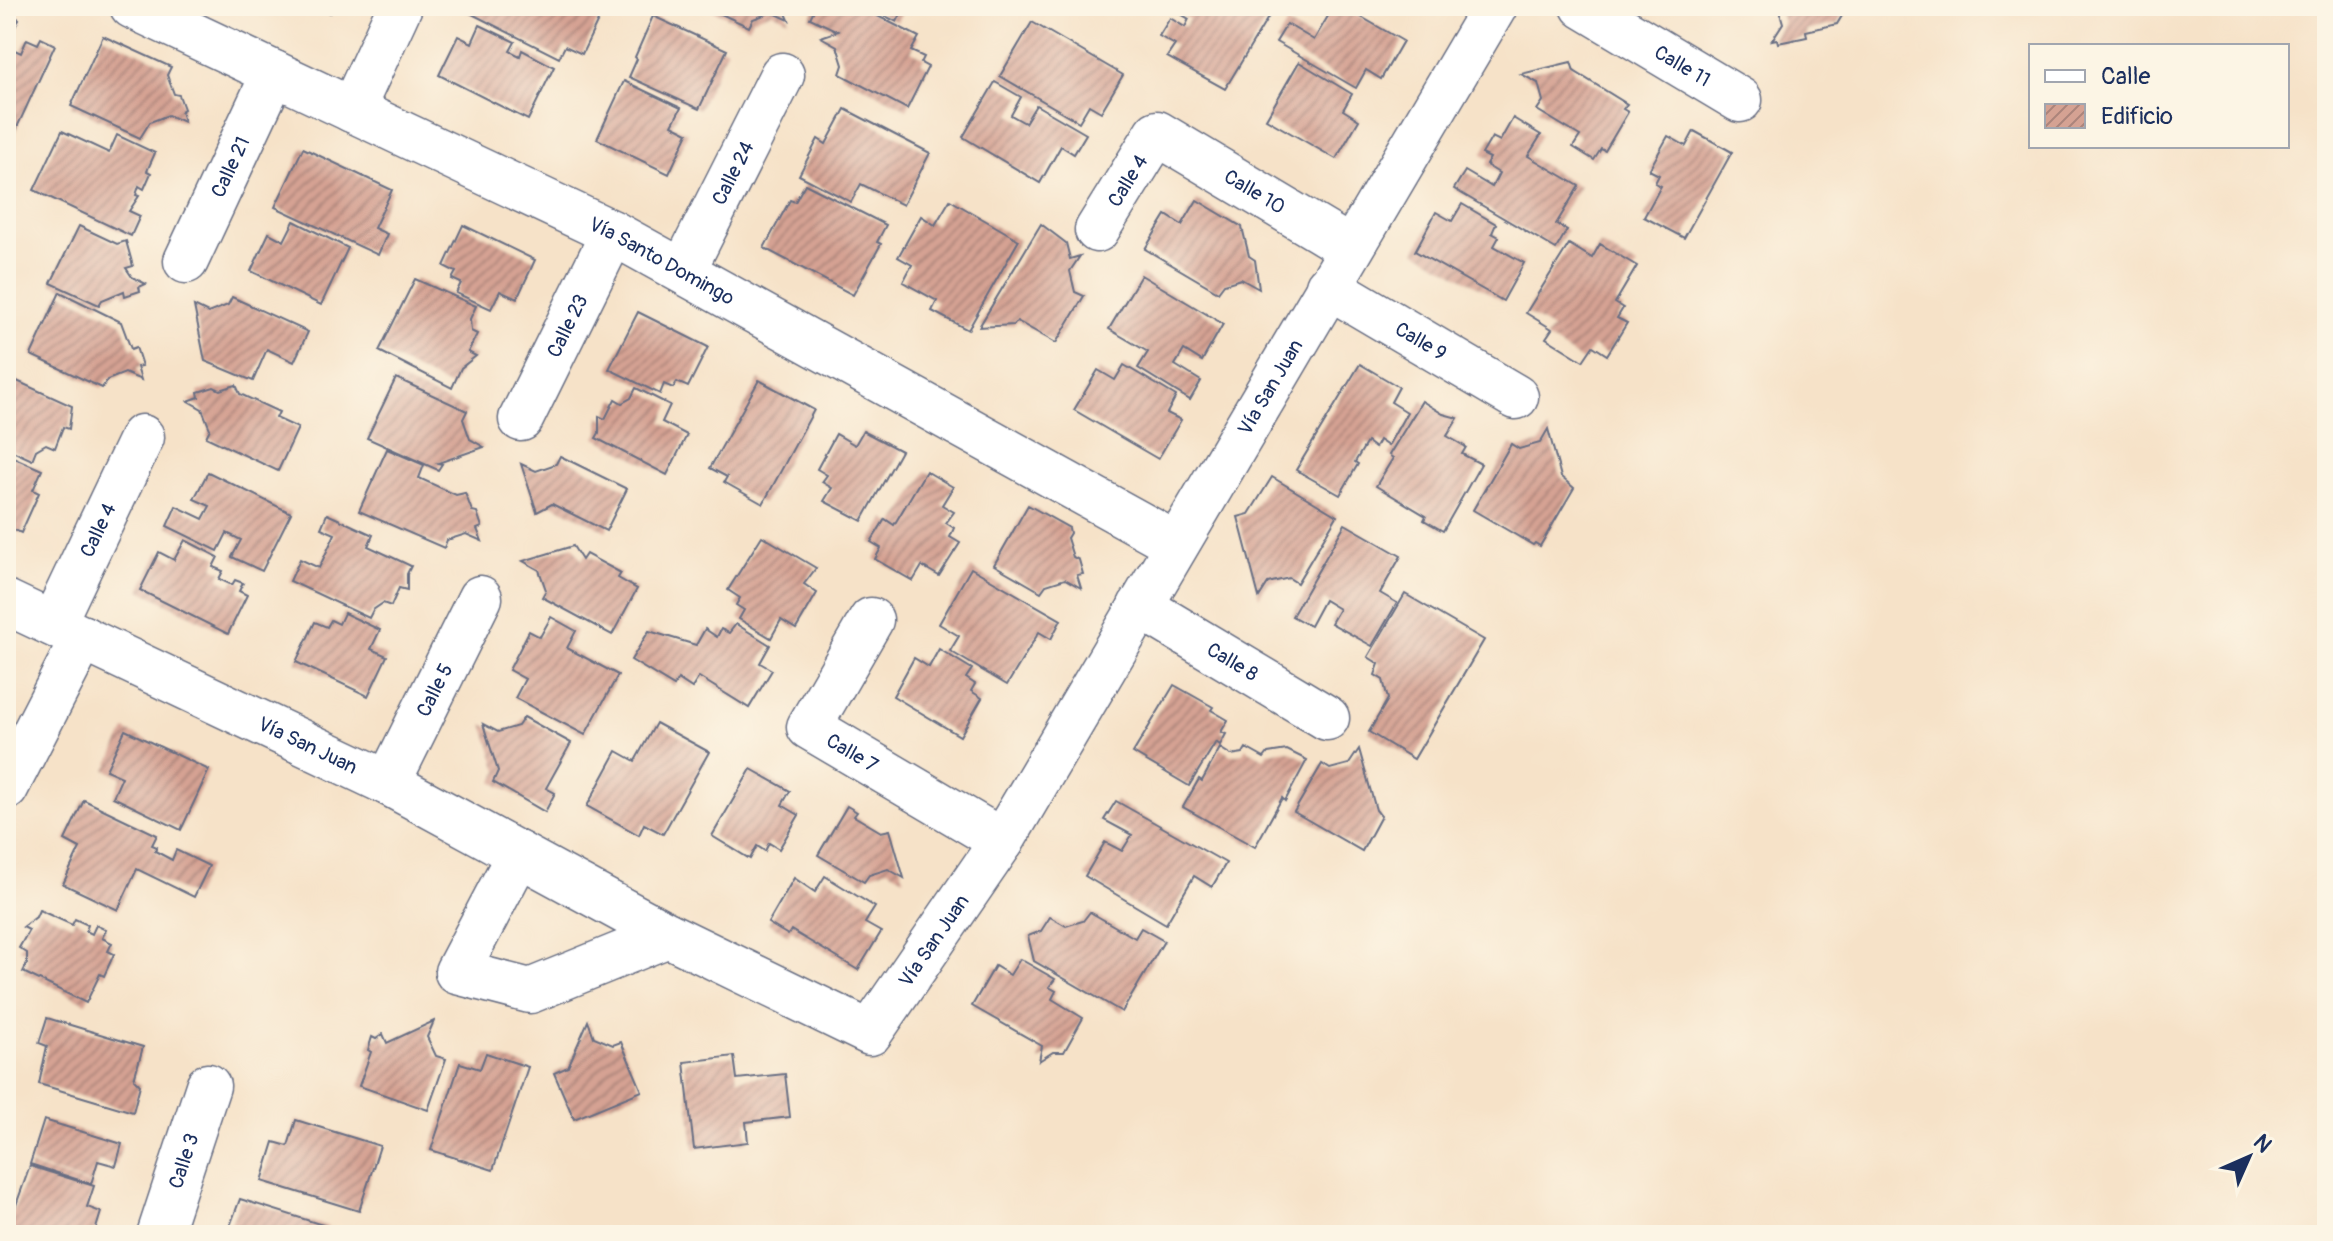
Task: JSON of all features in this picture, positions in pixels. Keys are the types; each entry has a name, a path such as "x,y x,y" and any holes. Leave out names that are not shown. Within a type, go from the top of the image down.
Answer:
{"street":[{"name":"Vía Santo Domingo","path":"132,6 613,233 1176,544"},
{"path":"352,110 400,6"},
{"name":"Calle 11","path":"1583,6 1740,100"},
{"name":"Vía San Juan","path":"6,602 388,783 668,935 870,1033 1002,841 1351,249 1484,10"},
{"name":"Calle 21","path":"186,261 274,73"},
{"name":"Calle 24","path":"683,271 782,75"},
{"name":"Calle 10","path":"1157,133 1351,249"},
{"name":"Calle 4","path":"1097,230 1157,133"},
{"name":"Calle 23","path":"521,419 613,233"},
{"name":"Calle 9","path":"1328,286 1516,397"},
{"name":"Calle 4","path":"6,788 142,437"},
{"name":"Calle 5","path":"388,783 480,598"},
{"name":"Calle 8","path":"1140,606 1327,718"},
{"name":"Calle 7","path":"871,620 809,727 1002,841"},
{"path":"519,854 457,972 530,991 668,935"},
{"name":"Calle 3","path":"159,1235 208,1086"}],"building":[{"path":"315,6 334,6 330,13"},
{"path":"468,6 605,6 582,54 565,46 559,58 466,11"},
{"path":"704,6 783,6 789,20 772,12 753,19 749,27"},
{"path":"816,6 858,6 919,37 911,51 924,57 921,63 928,67 907,109 840,74 843,65 837,46 821,37 838,31 810,18"},
{"path":"865,6 905,6 897,22"},
{"path":"1176,6 1275,6 1225,89 1167,57 1175,45 1159,36 1170,18 1185,27 1189,19 1174,10"},
{"path":"1334,6 1342,6 1403,41 1381,79 1366,70 1356,88 1276,42 1287,24 1314,40"},
{"path":"1778,6 1848,6 1837,24 1806,31 1807,37 1778,43 1777,39 1772,40 1783,23"},
{"path":"6,12 19,19 6,46"},
{"path":"653,16 727,50 699,109 629,77"},
{"path":"1032,22 1123,75 1101,112 1089,105 1079,122 1000,76"},
{"path":"480,25 515,42 510,51 520,56 522,50 554,67 528,120 439,75 458,36 472,43"},
{"path":"103,36 171,67 167,75 174,94 179,95 184,122 168,115 150,122 140,138 71,106"},
{"path":"41,38 55,45 14,134 6,130 6,46 21,53 27,39 38,44"},
{"path":"1299,62 1352,94 1343,110 1359,120 1336,159 1266,119"},
{"path":"1571,62 1574,71 1627,104 1623,109 1628,112 1605,151 1601,149 1594,160 1573,147 1580,136 1537,110 1543,101 1538,83 1521,74"},
{"path":"624,81 681,108 672,125 688,133 669,174 597,139"},
{"path":"995,82 1021,97 1011,115 1025,123 1036,105 1086,134 1074,154 1061,146 1040,183 963,137"},
{"path":"845,109 930,153 903,205 861,184 851,202 799,175 818,139 826,144"},
{"path":"1513,118 1541,135 1528,156 1579,186 1556,224 1567,230 1556,249 1454,189 1465,171 1492,187 1499,173 1486,165 1490,158 1482,154 1492,137 1500,141"},
{"path":"62,131 109,153 117,135 155,153 144,189 139,186 136,195 139,196 129,211 140,216 131,236 34,190"},
{"path":"1694,131 1732,152 1684,238 1644,217 1661,186 1655,183 1659,175 1649,170 1668,136 1686,146"},
{"path":"303,148 392,190 374,228 387,234 378,255 275,207"},
{"path":"805,184 886,225 877,242 881,244 853,295 764,248 790,200 795,202"},
{"path":"950,200 1019,240 968,330 932,311 937,301 903,282 912,265 898,257 921,216 935,225"},
{"path":"1197,200 1242,227 1249,256 1255,260 1259,289 1241,279 1224,284 1218,292 1145,249 1166,215 1182,225"},
{"path":"1462,204 1496,224 1492,233 1499,237 1494,246 1524,263 1503,301 1415,251 1436,212 1452,221"},
{"path":"294,221 348,248 321,305 251,271 269,233 284,241"},
{"path":"1041,224 1066,243 1070,259 1080,256 1070,271 1075,292 1084,296 1056,343 1017,321 1014,325 979,327"},
{"path":"463,225 535,260 517,299 500,291 491,309 456,293 461,283 452,279 456,272 444,266"},
{"path":"79,226 117,244 126,241 133,266 126,268 132,277 146,284 139,287 140,291 125,296 124,291 102,300 99,305 51,283"},
{"path":"1569,244 1592,258 1600,244 1637,266 1615,303 1623,308 1617,318 1627,323 1607,355 1593,346 1583,361 1546,338 1552,329 1526,313"},
{"path":"1141,275 1223,324 1202,361 1184,350 1175,365 1201,381 1190,400 1138,368 1148,352 1109,329"},
{"path":"415,279 476,306 470,319 471,331 477,334 468,352 476,356 461,368 452,388 379,351"},
{"path":"60,292 121,322 131,349 136,347 142,366 137,367 141,380 125,373 107,380 102,388 31,355"},
{"path":"232,297 308,332 294,362 267,349 253,381 205,361 194,306 208,313 228,305"},
{"path":"638,312 708,347 688,387 677,382 673,388 664,384 660,394 609,369"},
{"path":"1360,364 1399,387 1391,402 1407,412 1388,446 1379,440 1375,448 1367,442 1340,495 1296,470"},
{"path":"1124,365 1176,396 1167,413 1181,420 1158,459 1074,410 1098,370 1115,380"},
{"path":"6,376 72,406 69,429 63,427 55,448 46,444 36,450 32,460 6,448"},
{"path":"396,378 467,411 463,419 470,439 484,447 438,463 442,464 438,470 367,438"},
{"path":"759,380 814,410 763,504 724,482 727,477 710,468"},
{"path":"236,385 240,394 279,412 276,418 298,428 278,471 206,437 210,429 202,409 188,401 199,397 198,392"},
{"path":"636,388 670,405 662,422 687,435 667,475 596,438 599,416 605,419 615,399 622,403 631,398"},
{"path":"1422,401 1443,414 1458,418 1447,436 1466,447 1462,454 1481,464 1443,531 1424,520 1426,516 1376,486 1393,458 1389,455"},
{"path":"1548,429 1561,477 1574,488 1540,546 1533,545 1473,510 1511,444 1519,449 1540,443"},
{"path":"863,431 901,451 862,521 824,501 832,488 822,482 827,475 817,469 836,434 855,445"},
{"path":"387,449 424,465 419,478 456,495 465,493 472,511 477,512 482,527 477,529 482,541 466,534 447,540 444,548 359,511"},
{"path":"6,454 42,470 33,490 39,493 21,533 6,526"},
{"path":"560,456 627,489 606,531 552,504 537,512 521,464 536,471 556,464"},
{"path":"926,471 953,487 942,505 954,512 946,523 954,528 950,537 960,543 939,576 922,566 913,581 875,559 881,548 871,542 885,519 894,525"},
{"path":"208,472 291,513 262,571 232,557 241,540 227,533 218,551 167,526 176,506 203,519 210,506 194,499"},
{"path":"1272,477 1337,516 1297,583 1289,578 1268,583 1259,597 1238,517 1249,514"},
{"path":"1028,505 1069,528 1067,538 1083,574 1077,575 1081,588 1065,579 1046,585 1041,592 994,565"},
{"path":"327,514 373,535 368,546 411,566 407,574 407,590 399,588 391,606 383,603 373,610 369,618 290,581 300,559 319,568 335,534 321,528"},
{"path":"1345,524 1401,556 1380,593 1397,603 1372,646 1331,623 1339,609 1324,600 1310,626 1292,616"},
{"path":"762,536 816,568 804,584 817,593 796,629 781,620 771,638 739,619 744,610 736,605 740,598 728,590"},
{"path":"185,540 218,557 213,567 223,571 219,579 232,585 235,580 243,583 239,591 247,595 228,634 140,590 159,552 174,560"},
{"path":"573,546 582,560 586,554 621,573 618,578 637,589 612,635 542,597 546,590 539,570 523,561"},
{"path":"971,568 1061,620 1051,639 1039,632 1007,685 950,651 959,636 939,624"},
{"path":"1405,594 1484,640 1414,759 1369,732 1388,699 1383,680 1375,675 1379,664 1368,657"},
{"path":"344,613 380,630 371,649 387,656 368,696 296,662 315,622 327,627 331,620 339,624"},
{"path":"551,617 576,631 567,648 618,675 585,735 515,698 525,679 509,670 529,631 540,637"},
{"path":"736,624 770,645 760,663 772,670 749,708 699,677 692,688 678,679 674,686 631,660 649,631 696,645 705,629 717,637 721,629 729,633"},
{"path":"939,649 972,669 966,678 975,684 971,691 982,698 960,736 893,696 914,658 929,667"},
{"path":"1174,685 1213,707 1211,710 1228,720 1221,732 1226,734 1220,745 1216,742 1189,786 1133,753"},
{"path":"524,717 571,743 546,788 555,793 545,812 493,782 498,771 483,724 498,732 518,726"},
{"path":"656,723 709,752 663,834 644,824 639,835 587,806 617,751 635,761"},
{"path":"125,730 209,770 181,830 113,797 122,777 106,770"},
{"path":"1220,748 1231,755 1243,753 1246,748 1264,758 1268,753 1287,750 1307,760 1255,847 1183,807"},
{"path":"1359,749 1376,810 1381,816 1362,851 1294,812 1322,764 1330,769 1349,764"},
{"path":"751,769 790,791 782,805 799,815 779,849 769,843 765,851 757,846 750,859 712,836"},
{"path":"84,800 157,835 152,845 157,847 155,851 172,860 176,850 209,866 194,897 137,869 118,910 63,884 80,848 65,840"},
{"path":"1116,801 1226,863 1212,887 1194,876 1166,924 1085,876 1105,842 1122,851 1132,835 1104,820"},
{"path":"847,806 857,812 854,816 881,832 890,830 904,878 888,869 869,875 864,882 818,855"},
{"path":"825,876 875,907 865,923 881,932 858,970 791,930 788,935 768,923 794,878 815,892"},
{"path":"39,910 72,925 75,919 88,925 86,931 92,934 96,925 106,930 102,938 112,943 108,951 114,954 86,1003 23,972 27,953 19,948 29,930 23,927 36,917"},
{"path":"1090,912 1135,938 1141,928 1164,941 1122,1012 1034,961 1028,936 1041,931 1050,917 1066,926 1083,921"},
{"path":"1020,959 1055,979 1049,987 1056,991 1052,999 1083,1018 1064,1052 1053,1052 1039,1061 1042,1046 972,1006 995,966 1010,975"},
{"path":"47,1018 143,1047 134,1079 140,1085 133,1112 39,1084 47,1046 39,1043"},
{"path":"434,1021 427,1037 436,1056 446,1059 428,1110 359,1086 371,1052 368,1050 372,1037 376,1039 383,1034 387,1043"},
{"path":"588,1021 594,1037 613,1045 621,1042 642,1091 574,1119 554,1073 568,1067"},
{"path":"486,1053 528,1067 493,1170 431,1150 460,1063 480,1069"},
{"path":"734,1056 737,1079 785,1074 790,1117 746,1122 748,1142 694,1149 684,1062"},
{"path":"44,1120 122,1144 116,1166 98,1161 91,1184 30,1164"},
{"path":"296,1120 380,1146 359,1211 262,1181 274,1142 288,1146"},
{"path":"30,1166 94,1186 87,1207 101,1212 94,1235 24,1235 7,1230"},
{"path":"240,1199 329,1227 327,1235 220,1235 222,1228 230,1226"}]}
